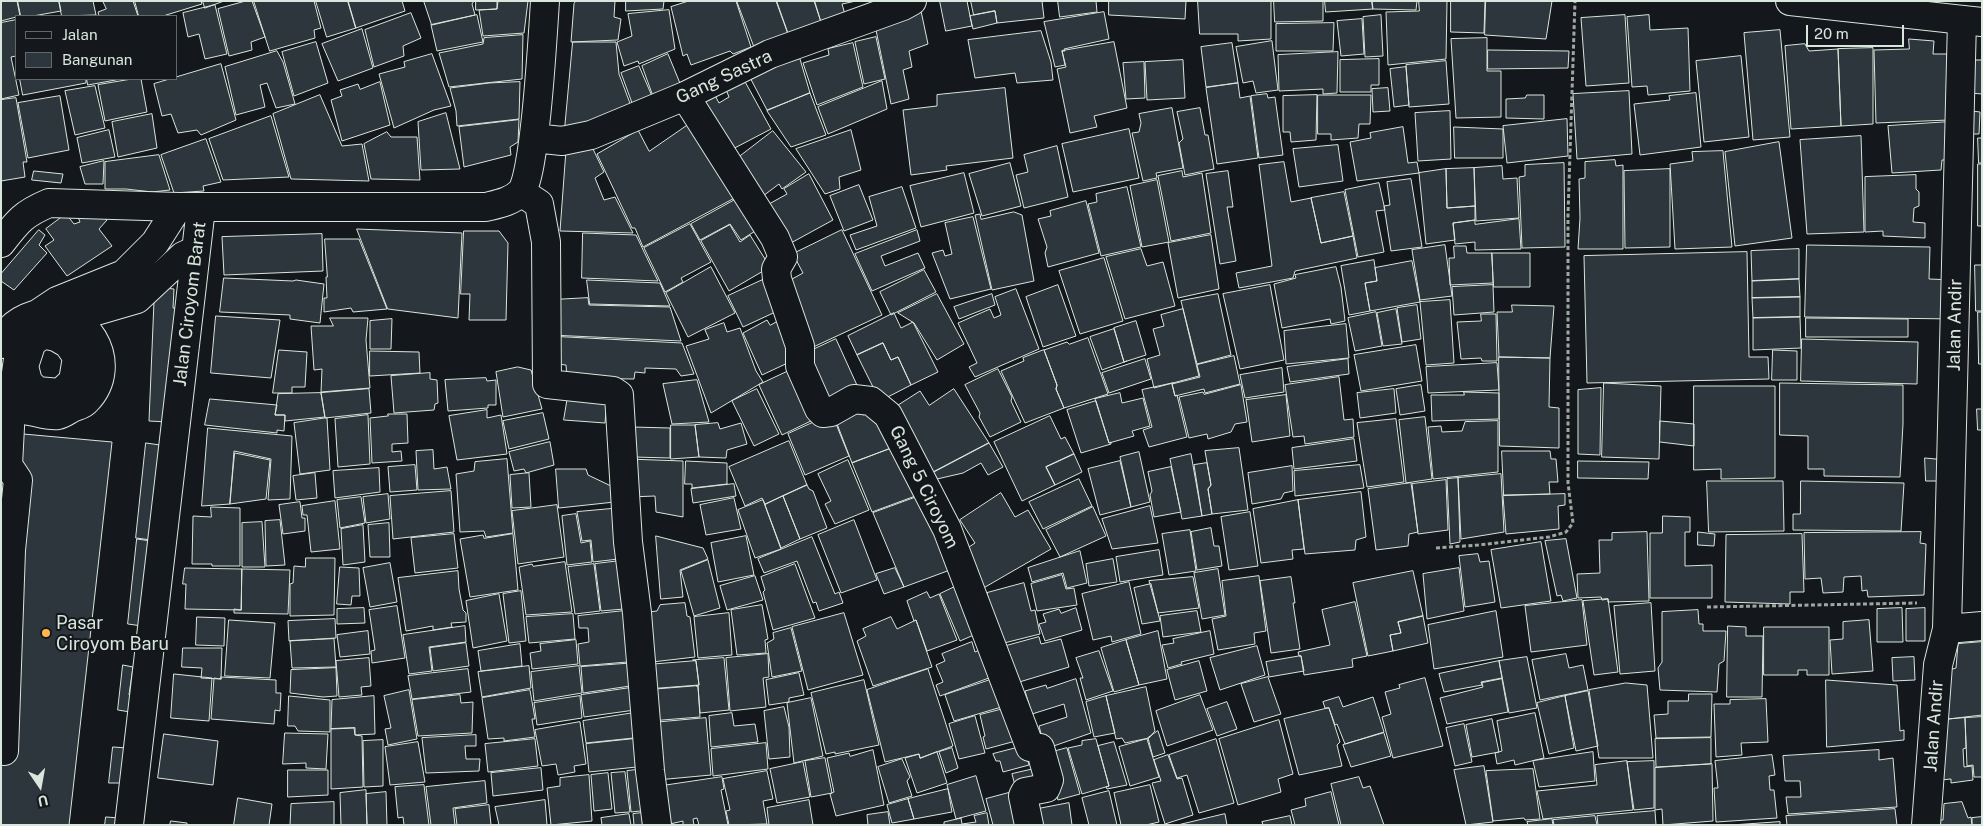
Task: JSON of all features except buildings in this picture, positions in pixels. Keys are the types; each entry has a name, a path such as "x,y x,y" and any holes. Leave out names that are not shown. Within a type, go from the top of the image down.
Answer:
{"street":[{"path":"545,1 534,138 527,181 521,192 539,204 546,242 547,384 613,390 619,395 628,542 656,825"},
{"name":"Gang Sastra","path":"534,138 562,141 591,135 685,96 770,54 903,6 912,1"},
{"path":"1790,1 1835,4 1972,21"},
{"name":"Jalan Andir","path":"1926,825 1938,665 1947,629 1972,21"},
{"name":"Gang 5 Ciroyom","path":"685,96 775,238 783,257 776,269 800,346 800,366 819,409 823,413 831,412 854,399 871,400 888,416 947,529 1030,747 1040,748 1050,780 1046,788 1025,792 1023,796 1029,825"},
{"name":"Jalan Ciroyom Barat","path":"129,825 196,250 190,208 486,207 508,202 521,192"},
{"path":"1,243 20,219 33,210 49,203 190,208"},
{"path":"1,344 6,333 14,325 28,317 35,315 43,312 62,313 85,326 100,350 100,380 85,402 58,415 24,410 6,388 2,365 7,345 18,327 33,316 41,311 49,306 57,301 124,274 190,208"},
{"path":"4,751 6,549 18,480 8,465 11,408 19,352 26,342 36,335 42,335 47,335 56,337 68,344 77,357 76,365 73,381 60,393 37,391 28,382 24,366 32,342 40,336 49,331 66,320 137,299 184,256 196,250"},
{"path":"1947,629 1982,626"}],"path":[{"path":"1436,548 1549,537 1566,532 1573,523 1568,483 1568,214 1575,1"},
{"path":"1707,607 1948,602"}],"place":[{"name":"Pasar Ciroyom Baru","path":"46,633"}]}
